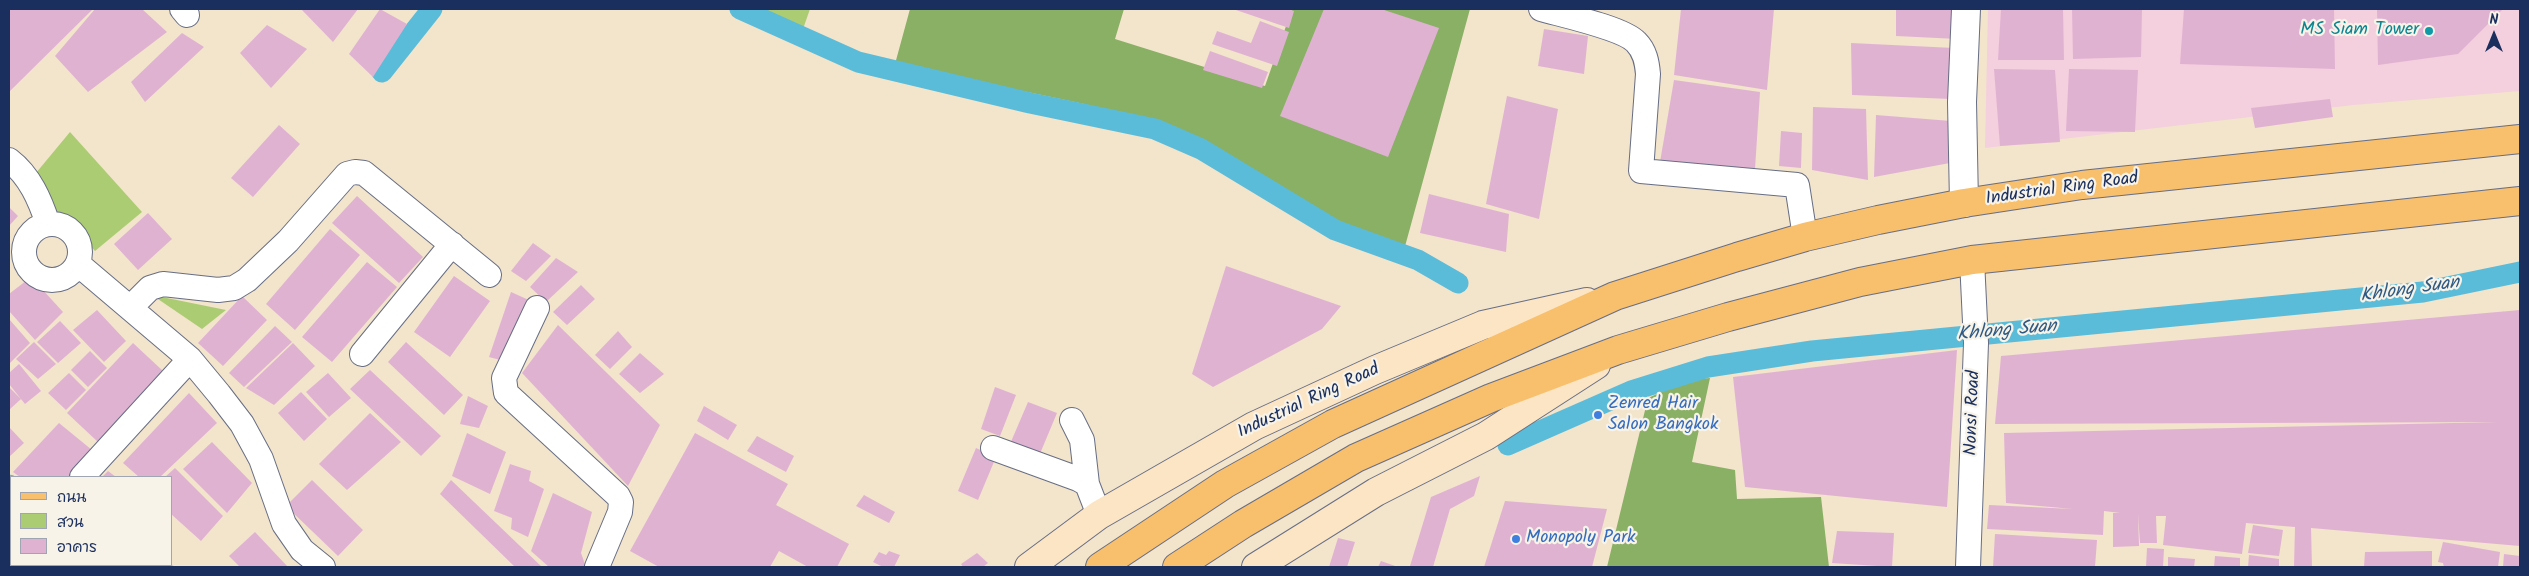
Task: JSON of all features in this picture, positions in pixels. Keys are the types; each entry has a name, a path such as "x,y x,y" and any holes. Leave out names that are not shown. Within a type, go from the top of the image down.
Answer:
{"main road":[{"name":"Industrial Ring Road","path":"1029,567 1099,515 1254,426 1375,370 1483,325 1615,296 1805,237 1964,203 2120,181 2520,139"},
{"path":"1177,567 1243,524 1356,458 1491,398 1618,350 1728,317 1860,282 1972,260 2520,201"},
{"name":"Industrial Ring Road","path":"1100,567 1225,484 1333,424 1615,296"},
{"path":"1256,567 1376,492 1486,436 1618,350"}],"street":[{"path":"1541,9 1621,33 1635,40 1641,48 1646,60 1648,74 1641,171 1797,185 1805,237"},
{"path":"1964,203 1962,102 1966,9"},
{"path":"9,160 27,178 40,199 48,224"},
{"path":"130,308 150,288 163,284 218,290 234,288 247,280 288,241 347,174 355,172 364,174 489,275"},
{"path":"48,224 65,227 77,239 80,256 78,264 72,272 55,281 36,276 17,264 28,237 40,226 48,224"},
{"path":"362,354 452,244"},
{"name":"Nonsi Road","path":"1968,567 1976,334 1972,260"},
{"path":"78,264 190,360 242,424 261,459 284,524 302,550 324,567"},
{"path":"537,308 504,378 504,385 506,393 618,496 621,502 620,512 597,567"},
{"path":"83,476 190,360"},
{"path":"1072,420 1082,440 1087,484 1099,515"},
{"path":"993,448 1087,484"}],"shaded area":[{"path":"1988,9 2520,9 2520,91 2353,105 1985,148"}],"green space":[{"path":"765,9 810,9 803,29 764,12"},
{"path":"910,9 1124,9 1115,39 1265,86 1292,9 1470,9 1404,250 1346,230 1230,159 1167,128 1084,104 895,64"},
{"path":"70,132 142,212 95,251 67,220 26,185"},
{"path":"152,295 226,310 202,329"},
{"path":"1710,378 1692,462 1735,470 1737,499 1821,497 1829,567 1607,567 1648,398 1688,380"}],"building":[{"path":"9,9 92,10 9,92"},
{"path":"95,9 142,9 167,32 88,92 55,56"},
{"path":"301,9 358,9 333,42"},
{"path":"380,9 407,24 373,77 349,54"},
{"path":"1233,9 1287,9 1294,11 1289,28"},
{"path":"1324,9 1381,9 1439,28 1388,157 1280,116"},
{"path":"1681,9 1774,9 1767,90 1674,75"},
{"path":"1896,9 1958,9 1958,39 1896,36"},
{"path":"2001,9 2063,9 2064,60 1998,60"},
{"path":"2072,9 2142,9 2141,57 2073,59"},
{"path":"2184,9 2334,9 2335,69 2180,64"},
{"name":"MS Siam Tower","path":"2377,9 2503,9 2458,54 2378,65"},
{"path":"1260,21 1289,32 1277,66 1212,44 1217,31 1251,43"},
{"path":"267,25 307,49 271,88 240,53"},
{"path":"1544,29 1588,36 1584,74 1538,66"},
{"path":"182,33 204,47 145,102 131,82"},
{"path":"1851,43 1954,48 1951,99 1852,95"},
{"path":"1210,51 1268,72 1262,88 1203,70"},
{"path":"1994,69 2055,70 2060,142 2000,146"},
{"path":"2069,69 2138,70 2135,132 2066,131"},
{"path":"1674,80 1760,92 1755,169 1660,162"},
{"path":"1507,96 1558,109 1539,219 1486,204"},
{"path":"2330,99 2333,117 2255,128 2251,108"},
{"path":"1813,107 1866,109 1868,180 1812,170"},
{"path":"1876,115 1951,121 1950,163 1874,177"},
{"path":"279,125 300,144 253,197 231,178"},
{"path":"1781,131 1802,133 1801,168 1779,166"},
{"path":"1429,194 1509,214 1506,252 1420,233"},
{"path":"357,196 423,257 399,283 332,223"},
{"path":"9,207 18,216 9,226"},
{"path":"148,213 172,239 138,270 114,244"},
{"path":"330,229 360,255 295,330 266,304"},
{"path":"533,243 551,256 526,281 511,271"},
{"path":"556,258 578,272 546,302 530,287"},
{"path":"367,262 397,287 332,362 302,337"},
{"path":"1226,266 1341,306 1322,329 1213,387 1192,374"},
{"path":"454,276 490,301 450,357 414,332"},
{"path":"31,277 63,312 35,340 9,311 9,294"},
{"path":"581,285 595,299 567,325 553,312"},
{"path":"511,292 531,301 504,361 489,357"},
{"path":"242,296 267,320 223,366 198,343"},
{"path":"97,310 126,341 104,362 73,330"},
{"path":"2520,310 2520,546 2311,528 2312,567 2294,567 2295,527 2246,523 2242,554 2163,545 2166,516 2156,516 2157,543 2140,543 2138,514 2139,546 2113,547 2113,513 2120,513 2104,511 2103,535 1987,529 1989,505 2073,509 2006,503 2004,433 2498,422 1995,424 2001,356"},
{"path":"9,319 30,343 10,363 9,362"},
{"path":"60,321 81,343 58,363 37,342"},
{"path":"558,325 660,425 628,486 522,373"},
{"path":"275,326 292,342 244,387 229,373"},
{"path":"618,331 632,347 610,369 595,355"},
{"path":"34,342 56,364 38,379 16,359"},
{"path":"406,342 463,395 444,415 388,362"},
{"path":"133,343 163,371 98,442 67,413"},
{"path":"293,343 315,366 274,405 246,388"},
{"path":"1957,350 1947,507 1745,487 1733,377"},
{"path":"90,351 107,368 88,387 71,370"},
{"path":"640,353 664,374 640,393 619,374"},
{"path":"19,364 41,391 25,404 9,384 9,373"},
{"path":"370,370 441,436 421,456 350,389"},
{"path":"69,373 86,390 66,410 48,393"},
{"path":"328,373 351,398 329,417 306,392"},
{"path":"9,387 21,399 9,410"},
{"path":"995,387 1016,395 1000,436 981,429"},
{"path":"301,392 327,419 304,441 278,413"},
{"path":"189,393 217,423 161,476 138,476 123,463"},
{"path":"468,396 488,406 479,428 460,424"},
{"path":"1028,402 1057,413 1039,456 1010,444"},
{"path":"704,406 737,425 728,440 697,421"},
{"path":"370,413 401,442 347,490 319,464"},
{"path":"59,423 92,450 69,476 19,476 13,472"},
{"path":"9,427 24,443 9,457"},
{"path":"467,433 506,452 490,494 452,476"},
{"path":"695,433 788,484 776,505 849,544 837,567 808,567 779,551 770,567 659,567 630,551"},
{"path":"757,436 794,456 786,472 747,451"},
{"path":"212,442 252,483 227,513 183,469"},
{"path":"976,448 996,457 978,500 958,491"},
{"path":"510,464 531,471 529,481 544,489 528,537 511,529 512,518 494,511"},
{"path":"175,468 223,516 201,541 172,515 172,476 166,476"},
{"path":"108,471 115,476 103,476"},
{"path":"1480,476 1474,496 1450,509 1433,567 1410,566 1431,497"},
{"path":"312,480 363,530 338,556 286,506"},
{"path":"451,480 542,567 515,567 440,494"},
{"path":"553,493 592,512 581,553 586,567 549,567 531,551"},
{"path":"864,495 895,512 889,523 856,506"},
{"path":"1505,501 1607,509 1592,567 1484,567"},
{"path":"2253,525 2283,530 2279,556 2248,553"},
{"path":"1837,531 1894,533 1892,567 1832,563"},
{"path":"255,532 288,567 240,567 229,556"},
{"path":"1995,534 2097,540 2095,567 1993,567"},
{"path":"1338,538 1355,542 1347,567 1329,567"},
{"path":"2443,542 2500,552 2498,567 2444,567 2443,563 2438,562"},
{"path":"2147,548 2164,549 2163,567 2146,567"},
{"path":"889,551 900,555 894,567 883,567 873,562 879,552 886,555"},
{"path":"2432,551 2432,567 2364,567 2365,552"},
{"path":"977,553 988,563 983,567 963,567 961,564"},
{"path":"2504,554 2520,556 2520,567 2503,567"},
{"path":"2249,555 2279,559 2279,567 2248,567"},
{"path":"2215,556 2240,558 2240,567 2214,567"},
{"path":"2168,557 2195,559 2194,567 2168,567"},
{"path":"1381,561 1398,567 1378,567"},
{"path":"172,565 175,567 146,567"},
{"path":"105,566 142,566 140,567"}],"waterway":[{"path":"382,72 432,9"},
{"path":"740,9 858,62 1030,103 1155,129 1201,149 1335,230 1418,260 1458,283"},
{"name":"Khlong Suan","path":"1508,445 1631,391 1708,367 1812,351 2423,292 2520,272"}],"place":[{"name":"MS Siam Tower","path":"2429,31"},
{"name":"Zenred Hair Salon Bangkok","path":"1598,415"},
{"name":"Monopoly Park","path":"1516,539"}]}
